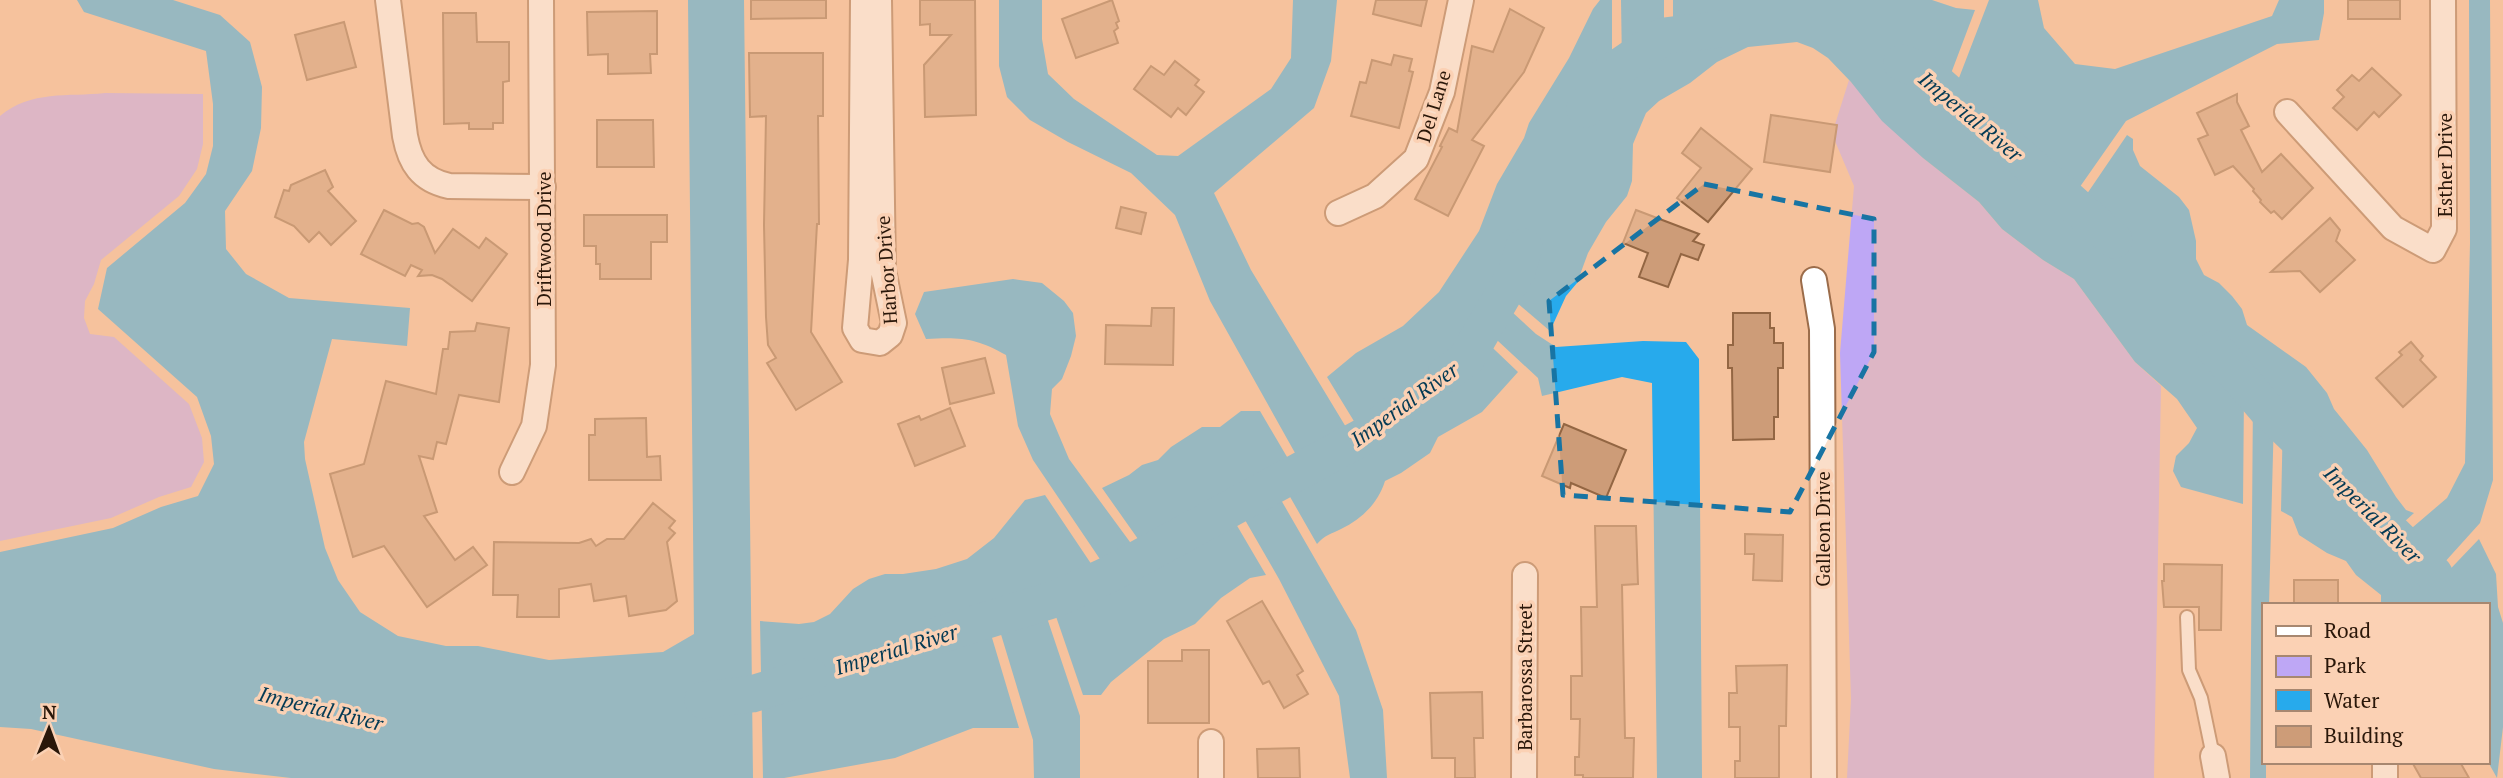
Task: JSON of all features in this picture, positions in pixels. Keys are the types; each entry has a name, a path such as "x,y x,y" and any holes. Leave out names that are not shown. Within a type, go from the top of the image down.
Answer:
{"street":[{"path":"388,0 405,136 417,169 436,183 449,186 543,187"},
{"name":"Driftwood Drive","path":"512,472 534,426 540,401 543,365 541,0"},
{"name":"Harbor Drive","path":"863,0 862,260 855,328 862,340 880,343 890,335 894,323 883,270 879,0"},
{"name":"Del Lane","path":"1338,213 1376,196 1416,159 1442,92 1461,0"},
{"name":"Esther Drive","path":"2287,112 2393,228 2433,250 2444,229 2443,0"},
{"name":"Galleon Drive","path":"1814,280 1822,329 1824,778"},
{"name":"Barbarossa Street","path":"1524,778 1525,575"},
{"path":"1211,742 1211,778"}],"lane":[{"path":"2187,617 2189,670 2200,698 2215,767"}],"highlighted area":[{"path":"1704,184 1874,219 1874,352 1790,512 1563,495 1549,301"}],"green space":[{"path":"1849,80 1923,158 1979,202 2002,229 2074,279 2135,362 2161,386 2154,778 1847,778 1851,699 1840,353 1854,186 1832,134"},
{"path":"105,93 203,94 203,144 197,169 179,196 101,260 94,284 85,301 84,318 90,334 114,337 189,404 202,438 204,462 191,487 159,497 111,518 0,541 0,116 37,98"}],"water":[{"path":"77,0 173,0 220,15 250,42 262,87 261,128 252,171 225,211 226,249 246,274 289,298 410,308 407,346 332,339 304,442 305,459 325,548 338,580 360,612 398,636 446,646 478,646 549,660 663,652 694,634 688,0 744,0 753,778 291,778 214,769 31,729 0,727 0,552 113,528 161,507 198,496 214,464 211,436 197,397 98,309 107,268 185,203 206,174 213,146 213,104 206,51 84,12"},
{"path":"999,0 1042,0 1042,39 1048,74 1074,99 1157,155 1178,156 1271,89 1291,58 1293,0 1337,0 1331,61 1314,108 1214,193 1251,270 1355,442 1304,469 1210,301 1175,215 1131,173 1030,120 1007,97 999,66"},
{"path":"1600,0 1612,0 1612,65 1616,74 1627,74 1673,40 1673,0 1932,0 1956,8 1975,10 1944,92 1945,102 2064,209 2070,212 2076,210 2127,135 2133,139 2133,150 2140,166 2179,197 2189,210 2196,241 2196,259 2204,275 2219,283 2232,296 2242,309 2247,325 2306,367 2327,393 2334,409 2367,450 2396,497 2406,510 2414,513 2392,533 2390,542 2393,547 2430,583 2436,584 2479,539 2496,574 2498,607 2503,623 2503,727 2497,778 2489,764 2489,603 2381,603 2381,595 2356,575 2346,561 2327,553 2299,535 2292,517 2281,511 2283,414 2255,383 2248,385 2244,394 2243,504 2181,487 2173,471 2176,456 2189,443 2197,428 2177,399 2135,362 2074,279 2002,229 1979,202 1923,158 1882,121 1828,58 1797,42 1748,47 1717,62 1690,83 1659,101 1646,113 1633,144 1632,181 1627,196 1606,222 1588,253 1577,283 1566,296 1550,331 1503,291 1497,291 1483,309 1475,331 1518,372 1482,412 1438,437 1430,453 1385,481 1374,503 1349,525 1317,544 1281,481 1277,477 1257,483 1242,491 1228,505 1229,512 1266,575 1250,578 1221,598 1195,624 1164,639 1111,682 1101,695 1083,695 1050,599 1047,594 1039,593 993,607 987,614 1019,728 973,728 895,758 784,778 763,778 760,621 799,624 814,622 830,614 853,589 869,579 885,574 936,569 967,559 994,538 1025,500 1045,495 1102,580 1113,583 1124,579 1145,566 1150,556 1102,488 1129,475 1142,465 1158,460 1171,447 1202,427 1220,427 1241,411 1260,411 1300,479 1308,479 1361,449 1363,436 1327,377 1356,353 1403,326 1439,292 1479,231 1497,184 1524,138 1529,123 1569,58"},
{"path":"1621,0 1664,0 1664,36 1622,65"},
{"path":"1989,0 2038,0 2044,28 2075,64 2115,69 2272,16 2279,0 2324,0 2324,13 2319,40 2277,44 2126,121 2070,201 1952,96"},
{"path":"2469,0 2490,0 2493,480 2480,523 2434,574 2399,539 2447,498 2465,463 2470,243"},
{"path":"1013,279 1042,283 1064,301 1073,313 1076,336 1062,379 1052,389 1050,414 1069,459 1141,557 1110,574 1033,460 1018,426 1006,355 968,340 926,339 915,314 924,292"},
{"path":"1500,301 1536,334 1556,347 1643,341 1686,342 1699,359 1702,778 1657,778 1652,383 1622,377 1542,396 1538,378 1484,328"},
{"path":"2253,394 2274,416 2269,603 2262,603 2262,764 2266,764 2266,778 2250,778"},
{"path":"1273,486 1356,630 1383,710 1387,778 1350,778 1339,696 1279,579 1237,506"},
{"path":"1042,603 1080,716 1080,778 1034,778 1033,740 996,618"}],"building":[{"path":"751,0 826,0 826,18 751,19"},
{"path":"920,0 975,0 976,115 925,117 924,65 951,35 930,35 930,24 920,25"},
{"path":"1112,0 1119,21 1116,23 1118,28 1114,31 1118,43 1076,58 1062,19"},
{"path":"1376,0 1427,0 1421,26 1373,14"},
{"path":"2348,0 2400,0 2400,19 2348,19"},
{"path":"1510,9 1544,28 1524,72 1472,140 1484,146 1448,216 1415,199 1449,128 1457,132 1472,46 1493,52"},
{"path":"657,11 657,54 650,54 651,73 608,74 608,54 588,55 587,12"},
{"path":"443,13 476,13 477,42 509,42 509,81 503,82 503,123 493,123 493,129 469,129 469,123 444,124"},
{"path":"344,22 356,67 307,80 295,35"},
{"path":"749,53 823,53 823,116 818,116 819,224 811,332 842,382 796,410 767,363 776,358 768,345 766,317 766,116 750,117"},
{"path":"1394,55 1412,59 1409,71 1413,72 1399,128 1351,116 1360,82 1366,83 1372,60 1391,65"},
{"path":"1175,61 1199,80 1195,85 1204,92 1186,115 1178,108 1171,117 1134,89 1151,66 1164,75"},
{"path":"2372,68 2401,95 2379,117 2374,112 2357,130 2333,108 2344,97 2337,90 2352,75 2359,81"},
{"path":"2237,94 2237,102 2249,126 2241,130 2262,172 2281,154 2313,188 2282,219 2260,202 2254,189 2233,166 2215,175 2198,139 2208,135 2197,113"},
{"path":"1771,115 1837,125 1830,172 1764,162"},
{"path":"597,120 653,120 654,167 597,167"},
{"path":"1701,128 1752,169 1708,222 1677,198 1701,168 1682,153"},
{"path":"325,170 333,187 328,191 356,221 331,245 319,232 309,242 294,226 275,217 284,190 289,191 291,185"},
{"path":"1121,207 1146,213 1141,234 1116,228"},
{"path":"384,210 424,227 435,253 453,229 479,248 486,238 507,254 472,301 442,279 432,275 418,276 422,270 411,265 405,276 361,254"},
{"path":"1636,210 1699,234 1693,241 1704,245 1698,260 1681,254 1668,287 1639,277 1648,253 1623,243"},
{"path":"584,215 667,215 667,242 651,242 651,279 600,279 600,264 596,264 596,246 584,246"},
{"path":"2330,218 2340,230 2336,241 2355,260 2320,292 2300,271 2271,272"},
{"path":"1152,308 1174,308 1173,365 1105,364 1106,325 1151,326"},
{"path":"1733,313 1770,313 1774,343 1783,343 1783,368 1778,368 1778,417 1774,417 1774,439 1733,440 1732,368 1728,368 1728,345 1733,345"},
{"path":"477,323 509,328 499,402 459,395 446,444 437,442 433,459 419,456 437,512 424,516 455,560 473,547 487,565 427,607 384,546 353,557 330,474 364,464 386,381 436,394 443,349 448,349 450,332 475,331"},
{"path":"2411,342 2423,356 2420,360 2436,377 2403,407 2376,378 2402,355 2399,352"},
{"path":"985,358 994,393 950,404 942,368"},
{"path":"950,408 965,446 915,466 898,424 919,416 921,420"},
{"path":"646,418 647,457 660,456 661,480 589,480 589,435 595,435 595,419"},
{"path":"1564,424 1626,450 1606,498 1571,483 1570,488 1542,476"},
{"path":"653,503 675,521 669,528 675,533 667,542 677,601 666,610 629,616 626,596 594,601 591,584 559,589 559,617 517,617 518,595 493,595 494,542 579,543 591,539 596,546 607,539 624,539"},
{"path":"1595,526 1636,526 1638,584 1622,585 1625,738 1634,738 1633,778 1583,778 1583,775 1575,775 1575,757 1579,757 1580,719 1571,719 1571,676 1582,676 1581,607 1597,607"},
{"path":"1745,534 1783,535 1782,581 1753,580 1754,554 1745,554"},
{"path":"2164,564 2222,565 2221,630 2199,630 2199,607 2164,607"},
{"path":"2294,580 2338,580 2338,603 2294,603"},
{"path":"1262,601 1303,671 1297,675 1308,694 1284,708 1269,681 1263,684 1227,621"},
{"path":"1182,650 1209,650 1209,723 1148,723 1148,661 1182,661"},
{"path":"1787,665 1786,726 1779,726 1779,778 1735,778 1735,761 1740,761 1740,727 1729,727 1729,693 1737,693 1736,666"},
{"path":"1482,692 1483,738 1474,738 1475,778 1455,778 1455,758 1432,758 1430,693"},
{"path":"1299,748 1300,778 1258,778 1257,749"},
{"path":"2413,764 2461,764 2469,778 2421,778"}],"waterway":[{"name":"Imperial River","path":"1585,109 1606,76 1664,36 1721,29"},
{"name":"Imperial River","path":"1902,63 1925,72 2114,240"},
{"name":"Imperial River","path":"1446,374 1466,359 1517,271 1524,247"},
{"name":"Imperial River","path":"2215,349 2267,410 2319,460"},
{"name":"Imperial River","path":"939,635 1058,598 1110,574 1366,435 1403,407"},
{"name":"Imperial River","path":"2358,499 2434,574 2450,603"},
{"name":"Imperial River","path":"703,700 752,694 810,676"}]}
